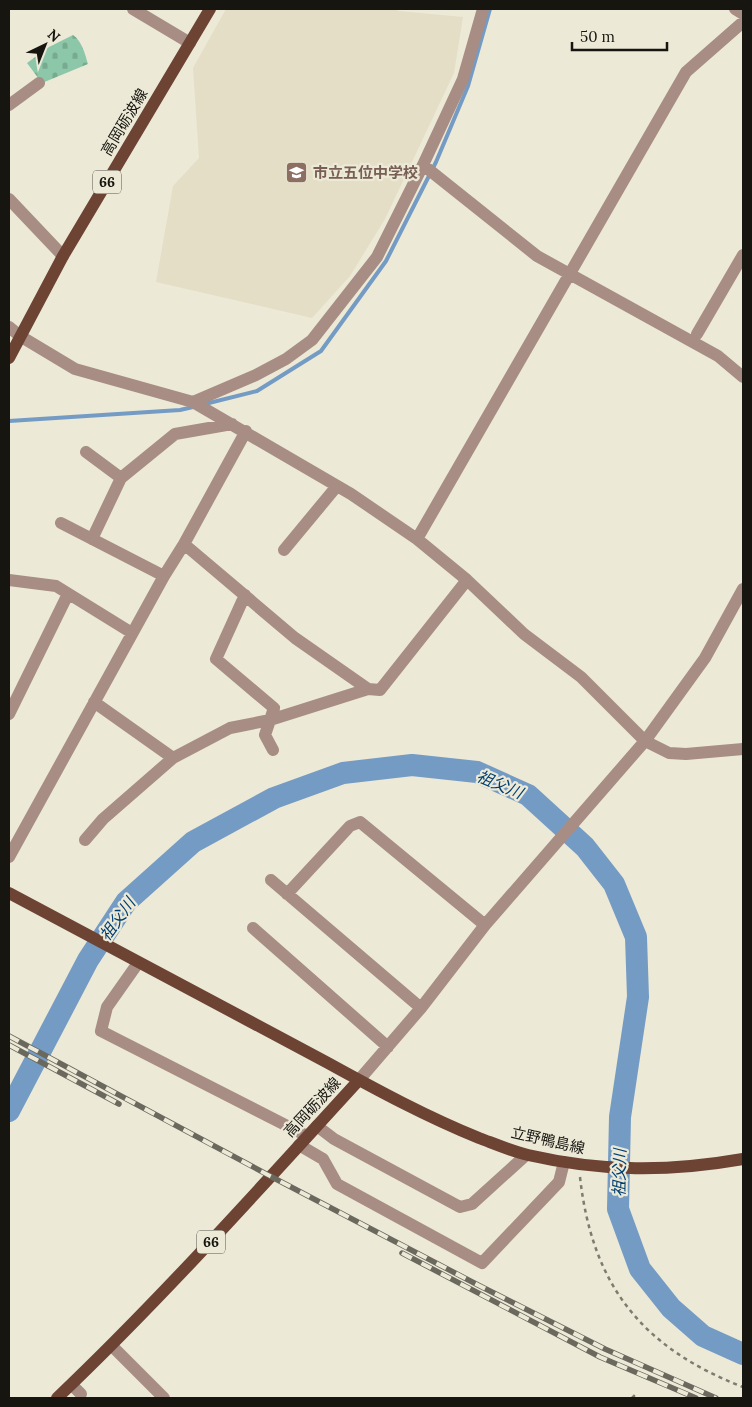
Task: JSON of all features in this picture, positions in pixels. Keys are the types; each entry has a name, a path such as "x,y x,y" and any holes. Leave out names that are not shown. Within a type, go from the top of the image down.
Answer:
{"main road":[{"name":"高岡砺波線","path":"9,358 63,256 210,9"},
{"name":"高岡砺波線","path":"9,894 359,1080 222,1231 112,1346 76,1389 57,1398"},
{"name":"立野鴨島線","path":"359,1080 450,1126 526,1155 581,1166 643,1169 692,1167 743,1159"}],"street":[{"path":"133,9 190,44"},
{"path":"193,402 256,375 286,359 312,340 377,257 424,165 463,79 483,9"},
{"path":"735,9 743,14"},
{"path":"417,539 686,72 741,28"},
{"path":"9,106 39,83"},
{"path":"424,165 537,256 718,356 743,377"},
{"path":"9,199 63,256"},
{"path":"697,334 743,254"},
{"path":"9,327 20,336 75,369 193,402 337,486 417,539 467,580 524,634 581,677 645,741 669,753 686,754 743,749"},
{"path":"92,538 121,478 175,434 232,424"},
{"path":"9,857 132,633 246,432"},
{"path":"86,452 121,478"},
{"path":"284,550 337,486"},
{"path":"61,523 164,576"},
{"path":"184,544 295,638 368,689"},
{"path":"9,580 56,586 132,633"},
{"path":"85,840 103,819 173,758 230,728 270,720 368,689 380,690 467,580"},
{"path":"359,1080 421,1008 485,925 645,741 705,658 743,589"},
{"path":"9,714 68,594"},
{"path":"245,595 216,659 274,708 265,735 273,750"},
{"path":"94,702 173,758"},
{"path":"287,894 350,826 360,822 485,925"},
{"path":"271,880 421,1008"},
{"path":"253,928 388,1047"},
{"path":"138,963 107,1007 100,1031 303,1140 323,1159 337,1184 482,1263 559,1182 564,1162"},
{"path":"317,1126 334,1140 460,1207 472,1204 526,1155"},
{"path":"112,1346 164,1398"}],"path":[{"path":"581,1166 582,1190 593,1243 603,1269 624,1304 653,1335 686,1360 714,1376 743,1388"},
{"path":"632,1398 637,1393"}],"shaded area":[{"name":"市立五位中学校","path":"226,9 393,9 463,17 454,73 385,219 350,276 312,318 156,282 173,186 199,158 193,68"}],"green space":[{"path":"73,35 81,44 88,64 42,83 27,63 49,47"}],"waterway":[{"path":"205,404 257,391 321,351 386,261 436,162 468,86 490,9"},
{"path":"9,421 180,410 193,407"},
{"name":"祖父川","path":"9,1111 88,960 126,902 193,842 274,798 343,773 412,765 477,772 528,795 585,847 614,884 636,937 638,997 620,1117 618,1209 640,1269 671,1308 703,1336 743,1354"}],"railway":[{"path":"9,1036 478,1285 605,1349 716,1398"},
{"path":"9,1045 119,1104"},
{"path":"402,1253 600,1357 696,1398"}],"place":[{"name":"市立五位中学校","path":"297,172"}]}
